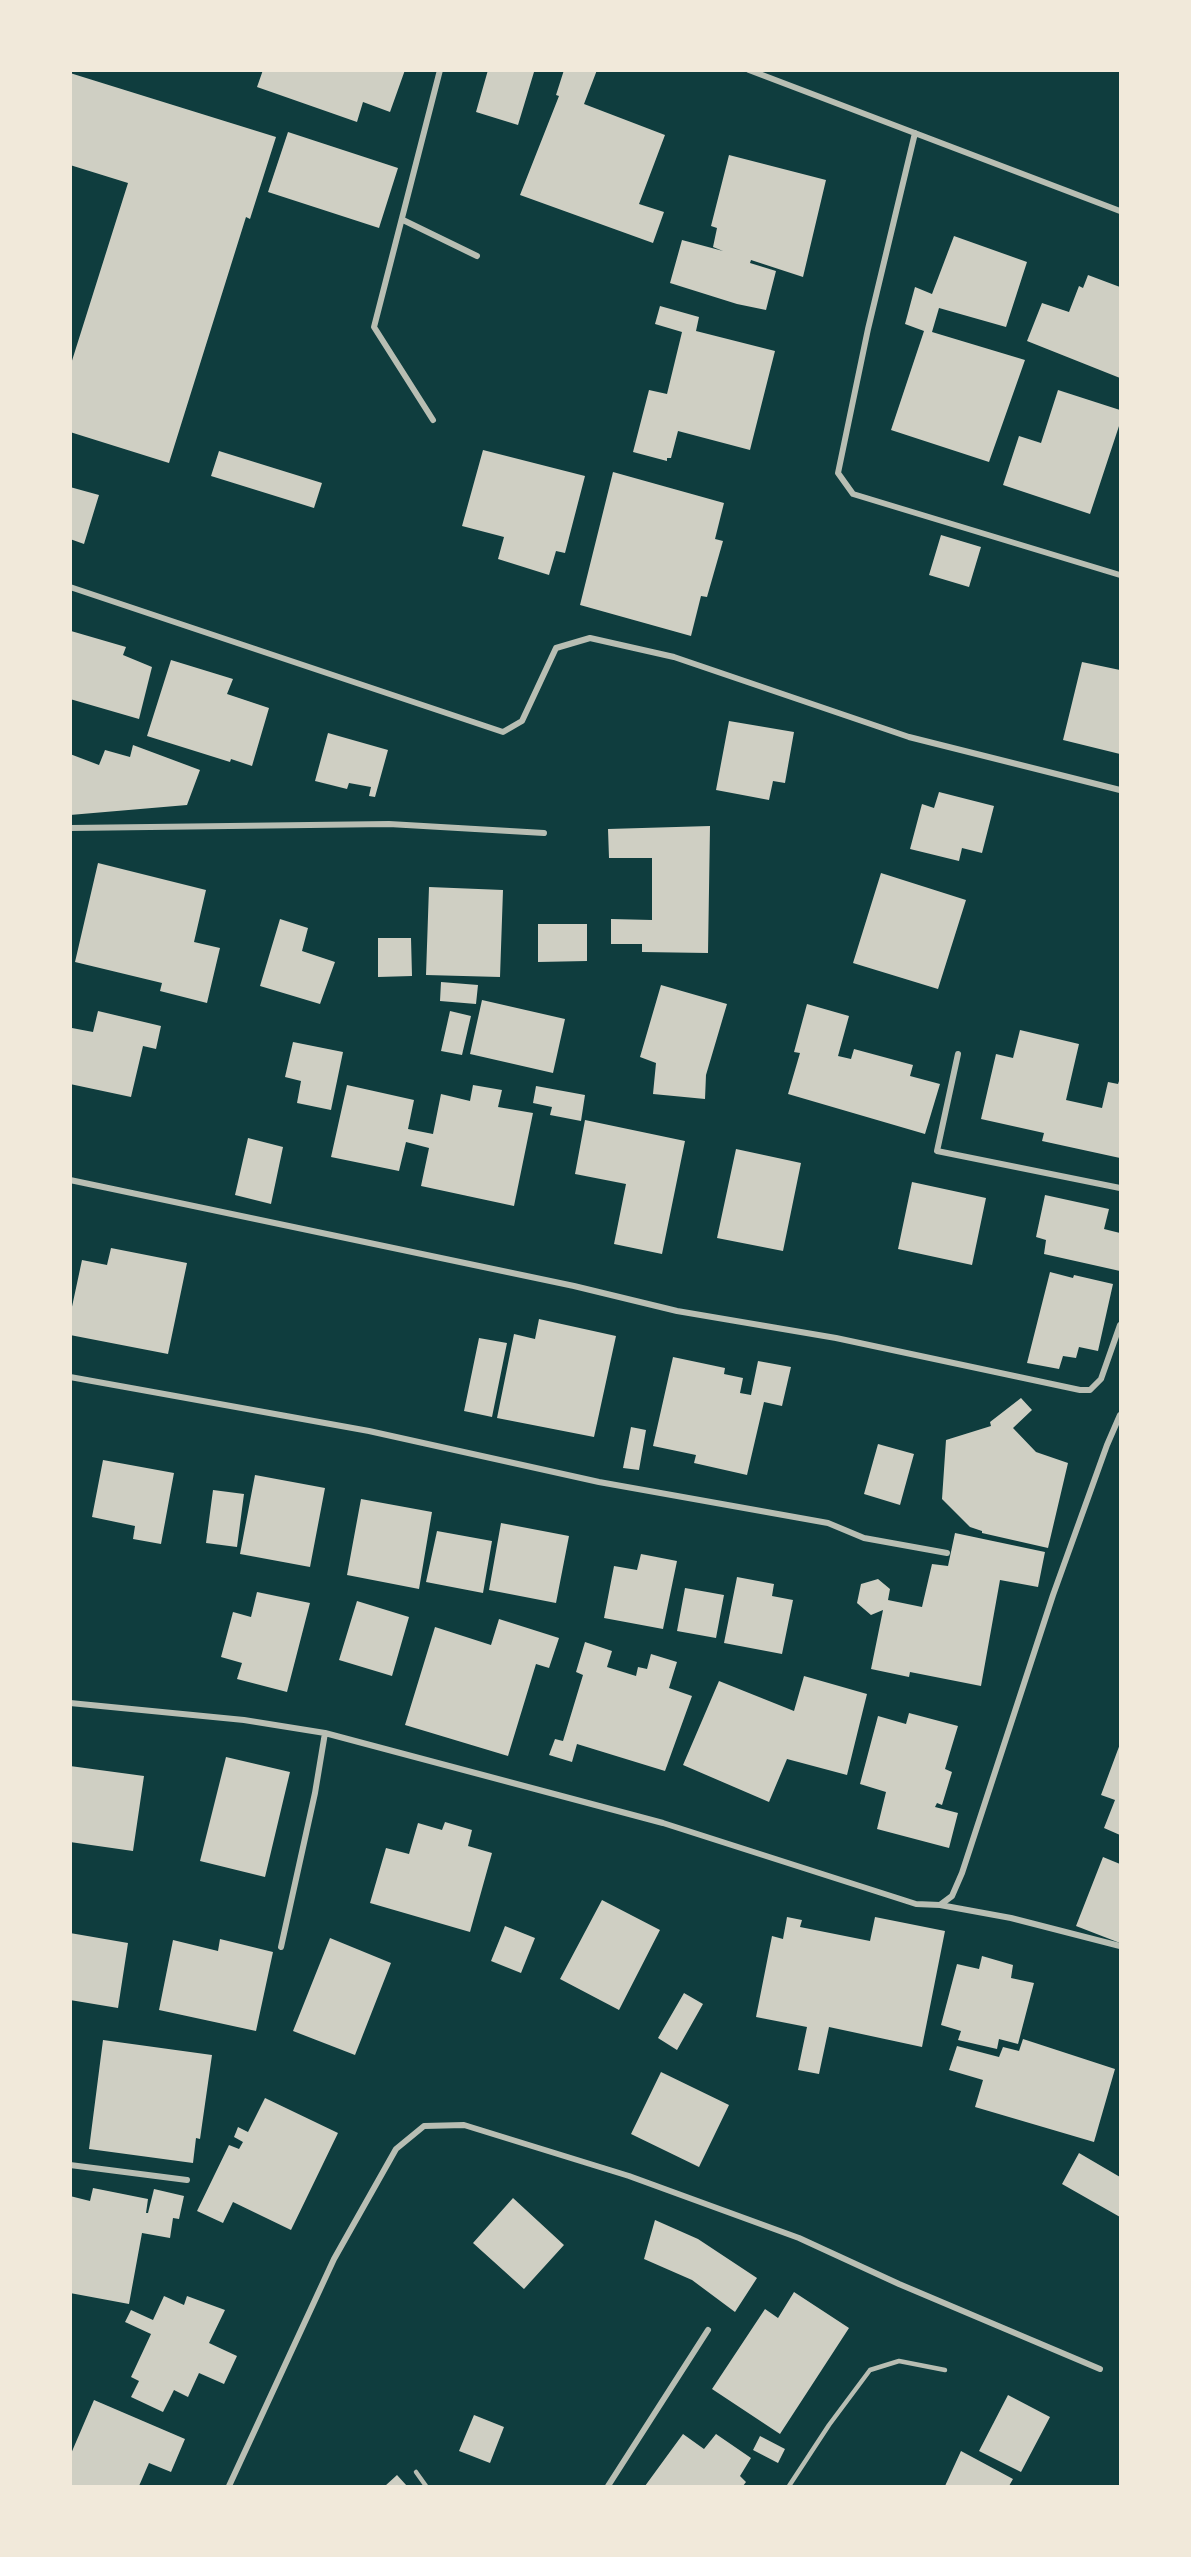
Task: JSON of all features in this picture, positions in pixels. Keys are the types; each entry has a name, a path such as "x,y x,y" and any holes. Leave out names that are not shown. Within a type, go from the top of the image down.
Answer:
{"street":[{"path":"433,420 374,327 440,70"},
{"path":"749,70 1120,211"},
{"path":"915,133 868,329 838,473 853,494 1120,575"},
{"path":"403,220 477,256"},
{"path":"70,587 503,732 522,722 555,648 590,638 674,657 909,737 1120,790"},
{"path":"70,828 389,824 544,833"},
{"path":"958,1054 937,1151 1120,1188"},
{"path":"70,1180 574,1286 676,1311 836,1338 1080,1390 1090,1390 1101,1379 1120,1325"},
{"path":"70,1377 369,1431 599,1482 828,1523 864,1538 947,1553"},
{"path":"940,1905 952,1896 962,1873 1053,1595 1120,1415"},
{"path":"70,1703 244,1720 325,1733 663,1823 916,1904 940,1905 1011,1918 1120,1946"},
{"path":"281,1947 315,1793 325,1733"},
{"path":"229,2487 334,2259 396,2149 424,2126 464,2125 704,2202 799,2238 899,2284 1100,2368"},
{"path":"70,2165 187,2180"},
{"path":"608,2487 708,2330"}],"lane":[{"path":"789,2487 829,2425 870,2370 899,2361 945,2370"},
{"path":"416,2472 426,2487"}],"building":[{"path":"263,70 405,70 390,112 363,102 357,122 257,87"},
{"path":"488,70 534,72 518,125 476,112"},
{"path":"564,70 597,70 584,104 665,135 639,204 664,212 653,243 520,195 559,96 556,95"},
{"path":"70,73 276,137 250,219 246,217 169,463 70,432 70,367 128,183 70,165"},
{"path":"288,132 398,168 379,228 268,192"},
{"path":"729,155 826,180 803,277 751,260 750,263 776,271 766,310 737,304 670,283 682,240 723,251 713,247 717,228 711,226"},
{"path":"954,236 1027,262 1006,327 939,308 932,332 1025,360 989,462 891,430 924,331 905,324 915,287 932,294"},
{"path":"1088,275 1120,287 1120,378 1027,341 1042,303 1069,312 1079,286 1083,288"},
{"path":"660,306 699,317 696,331 775,351 750,450 678,431 671,458 667,458 667,461 633,452 649,390 667,394 682,332 655,324"},
{"path":"1058,390 1120,410 1120,423 1090,514 1003,485 1019,436 1041,443"},
{"path":"483,450 585,476 565,553 556,551 549,575 498,559 504,537 462,526"},
{"path":"219,451 322,483 314,508 211,476"},
{"path":"613,472 724,503 715,539 723,541 707,597 701,596 691,636 580,605"},
{"path":"70,487 99,495 84,544 70,539"},
{"path":"941,535 981,547 969,587 929,575"},
{"path":"71,631 126,647 123,655 152,667 139,719 70,699"},
{"path":"171,660 233,679 227,694 269,708 252,766 231,759 230,762 147,736"},
{"path":"1082,662 1120,670 1120,754 1063,740"},
{"path":"729,721 794,732 785,783 773,781 769,800 716,790"},
{"path":"328,733 388,750 375,797 369,796 371,787 349,783 347,789 315,781"},
{"path":"133,745 200,770 187,805 70,815 70,754 99,765 105,750 130,757"},
{"path":"939,792 994,806 982,853 962,848 959,861 910,849 922,804 934,808"},
{"path":"710,826 708,953 642,952 642,944 611,944 611,919 652,920 652,858 609,858 608,829"},
{"path":"98,863 206,890 194,942 220,948 207,1003 160,991 162,983 75,962"},
{"path":"881,873 966,900 938,989 853,963"},
{"path":"429,887 503,890 500,977 426,975"},
{"path":"280,919 308,928 302,951 335,962 320,1004 260,986"},
{"path":"538,924 587,924 587,961 538,962"},
{"path":"378,938 411,938 412,976 378,977"},
{"path":"441,982 478,985 476,1004 440,1001"},
{"path":"661,985 727,1004 706,1075 705,1099 653,1094 656,1063 640,1057"},
{"path":"482,1000 565,1019 553,1073 470,1054"},
{"path":"807,1004 849,1016 838,1056 851,1059 854,1049 913,1065 910,1076 940,1084 925,1134 788,1094 800,1053 794,1052"},
{"path":"98,1011 161,1026 156,1049 143,1046 131,1097 70,1084 72,1028 93,1032"},
{"path":"450,1011 471,1016 462,1055 441,1051"},
{"path":"1020,1030 1079,1044 1066,1100 1102,1108 1108,1082 1118,1084 1120,1078 1120,1158 1042,1141 1044,1133 981,1119 996,1054 1013,1058"},
{"path":"293,1042 343,1052 331,1110 297,1103 301,1081 285,1077"},
{"path":"347,1085 414,1100 408,1129 433,1134 441,1094 470,1101 473,1085 502,1090 498,1107 533,1113 514,1206 421,1186 429,1148 406,1142 399,1171 331,1157"},
{"path":"536,1086 585,1095 581,1121 550,1115 552,1107 533,1103"},
{"path":"585,1120 685,1141 662,1254 614,1244 626,1184 575,1174"},
{"path":"248,1138 283,1147 271,1204 235,1195"},
{"path":"736,1149 801,1163 783,1251 717,1238"},
{"path":"912,1182 986,1198 972,1265 898,1249"},
{"path":"1045,1195 1109,1209 1104,1229 1120,1233 1120,1271 1044,1254 1046,1240 1036,1237"},
{"path":"111,1248 187,1263 168,1354 70,1335 70,1316 82,1260 107,1265"},
{"path":"1050,1272 1113,1284 1098,1351 1079,1347 1076,1358 1063,1356 1059,1369 1027,1363"},
{"path":"539,1319 616,1336 594,1437 497,1418 514,1334 535,1339"},
{"path":"479,1338 507,1343 492,1417 464,1411"},
{"path":"673,1357 725,1368 724,1374 743,1378 740,1393 751,1395 758,1361 791,1367 782,1406 764,1402 747,1475 694,1463 696,1455 653,1446"},
{"path":"1021,1398 1032,1410 1013,1428 1036,1452 1068,1463 1048,1548 982,1533 970,1527 942,1499 946,1440 991,1426 990,1422"},
{"path":"631,1427 646,1430 639,1470 623,1468"},
{"path":"878,1444 914,1454 900,1505 864,1494"},
{"path":"103,1460 174,1473 161,1544 133,1539 135,1526 92,1517"},
{"path":"255,1475 325,1488 310,1567 240,1554"},
{"path":"213,1490 244,1494 237,1547 206,1543"},
{"path":"361,1499 432,1512 419,1589 347,1575"},
{"path":"501,1523 569,1536 556,1603 489,1590"},
{"path":"437,1531 492,1541 483,1593 426,1582"},
{"path":"955,1533 1045,1552 1038,1587 1000,1580 981,1686 910,1672 909,1677 871,1669 883,1610 871,1615 857,1603 861,1584 878,1579 890,1589 888,1600 922,1607 932,1564 948,1566"},
{"path":"641,1554 677,1561 663,1629 604,1618 614,1566 637,1570"},
{"path":"737,1577 774,1584 772,1596 793,1600 782,1654 724,1643"},
{"path":"685,1588 724,1595 716,1638 677,1631"},
{"path":"257,1592 310,1603 287,1692 237,1679 242,1663 221,1657 233,1612 251,1617"},
{"path":"357,1601 409,1617 392,1676 339,1660"},
{"path":"499,1619 559,1638 549,1668 536,1664 508,1756 405,1725 435,1627 491,1645"},
{"path":"585,1642 612,1651 607,1667 636,1676 638,1667 647,1669 651,1654 677,1662 669,1688 692,1696 665,1771 577,1744 572,1762 549,1755 555,1739 563,1741 583,1675 576,1672"},
{"path":"804,1676 867,1694 847,1775 787,1759 769,1802 683,1765 719,1681 794,1711"},
{"path":"909,1713 958,1726 945,1769 952,1772 942,1805 937,1803 935,1807 958,1813 949,1848 877,1829 886,1792 860,1784 878,1716 906,1724"},
{"path":"1120,1744 1120,1835 1104,1828 1115,1800 1101,1795"},
{"path":"226,1757 290,1772 265,1877 200,1861"},
{"path":"70,1766 144,1776 133,1851 70,1842"},
{"path":"445,1822 472,1830 468,1846 492,1853 470,1932 370,1903 386,1848 409,1854 418,1823 442,1830"},
{"path":"1103,1857 1120,1864 1120,1943 1076,1926"},
{"path":"602,1900 660,1930 619,2010 560,1979"},
{"path":"787,1917 802,1920 800,1927 870,1941 875,1917 945,1931 922,2047 829,2027 819,2074 798,2070 807,2027 756,2017 772,1936 783,1939"},
{"path":"505,1926 535,1938 521,1973 491,1961"},
{"path":"70,1933 128,1943 118,2008 70,2000"},
{"path":"330,1938 391,1963 355,2055 293,2031"},
{"path":"220,1939 273,1952 256,2031 159,2010 173,1940 218,1951"},
{"path":"982,1956 1013,1965 1011,1978 1034,1983 1018,2044 999,2039 997,2049 958,2040 961,2031 941,2025 957,1964 979,1969"},
{"path":"684,1993 703,2004 677,2050 658,2038"},
{"path":"1023,2039 1115,2069 1094,2142 975,2107 983,2080 949,2070 957,2046 999,2057 1003,2047 1019,2051"},
{"path":"103,2040 212,2055 200,2139 196,2138 193,2163 89,2149"},
{"path":"661,2072 729,2105 699,2167 631,2134"},
{"path":"265,2098 338,2133 291,2230 233,2202 223,2223 197,2211 229,2145 239,2149 243,2142 234,2137 238,2127 248,2132"},
{"path":"1079,2153 1120,2177 1120,2217 1062,2184"},
{"path":"93,2188 148,2199 146,2213 148,2213 154,2189 184,2196 179,2219 173,2218 170,2238 142,2233 129,2304 70,2293 70,2196 90,2201"},
{"path":"513,2198 564,2245 524,2289 473,2243"},
{"path":"655,2220 698,2239 757,2278 735,2312 692,2280 644,2259"},
{"path":"794,2292 849,2328 780,2434 712,2389 765,2309 778,2318"},
{"path":"164,2296 184,2305 187,2296 225,2310 209,2343 237,2356 224,2384 199,2373 188,2397 174,2390 163,2412 131,2397 139,2381 131,2377 151,2334 125,2322 131,2310 153,2320"},
{"path":"1008,2395 1050,2417 1021,2472 979,2451"},
{"path":"94,2400 185,2439 171,2472 149,2463 139,2486 70,2486 70,2456"},
{"path":"474,2415 504,2427 490,2463 459,2451"},
{"path":"683,2434 704,2449 716,2434 751,2458 740,2476 746,2482 743,2486 645,2486"},
{"path":"760,2436 785,2449 778,2463 753,2450"},
{"path":"961,2451 1013,2479 1009,2486 945,2486"},
{"path":"397,2475 407,2486 385,2486"}]}
